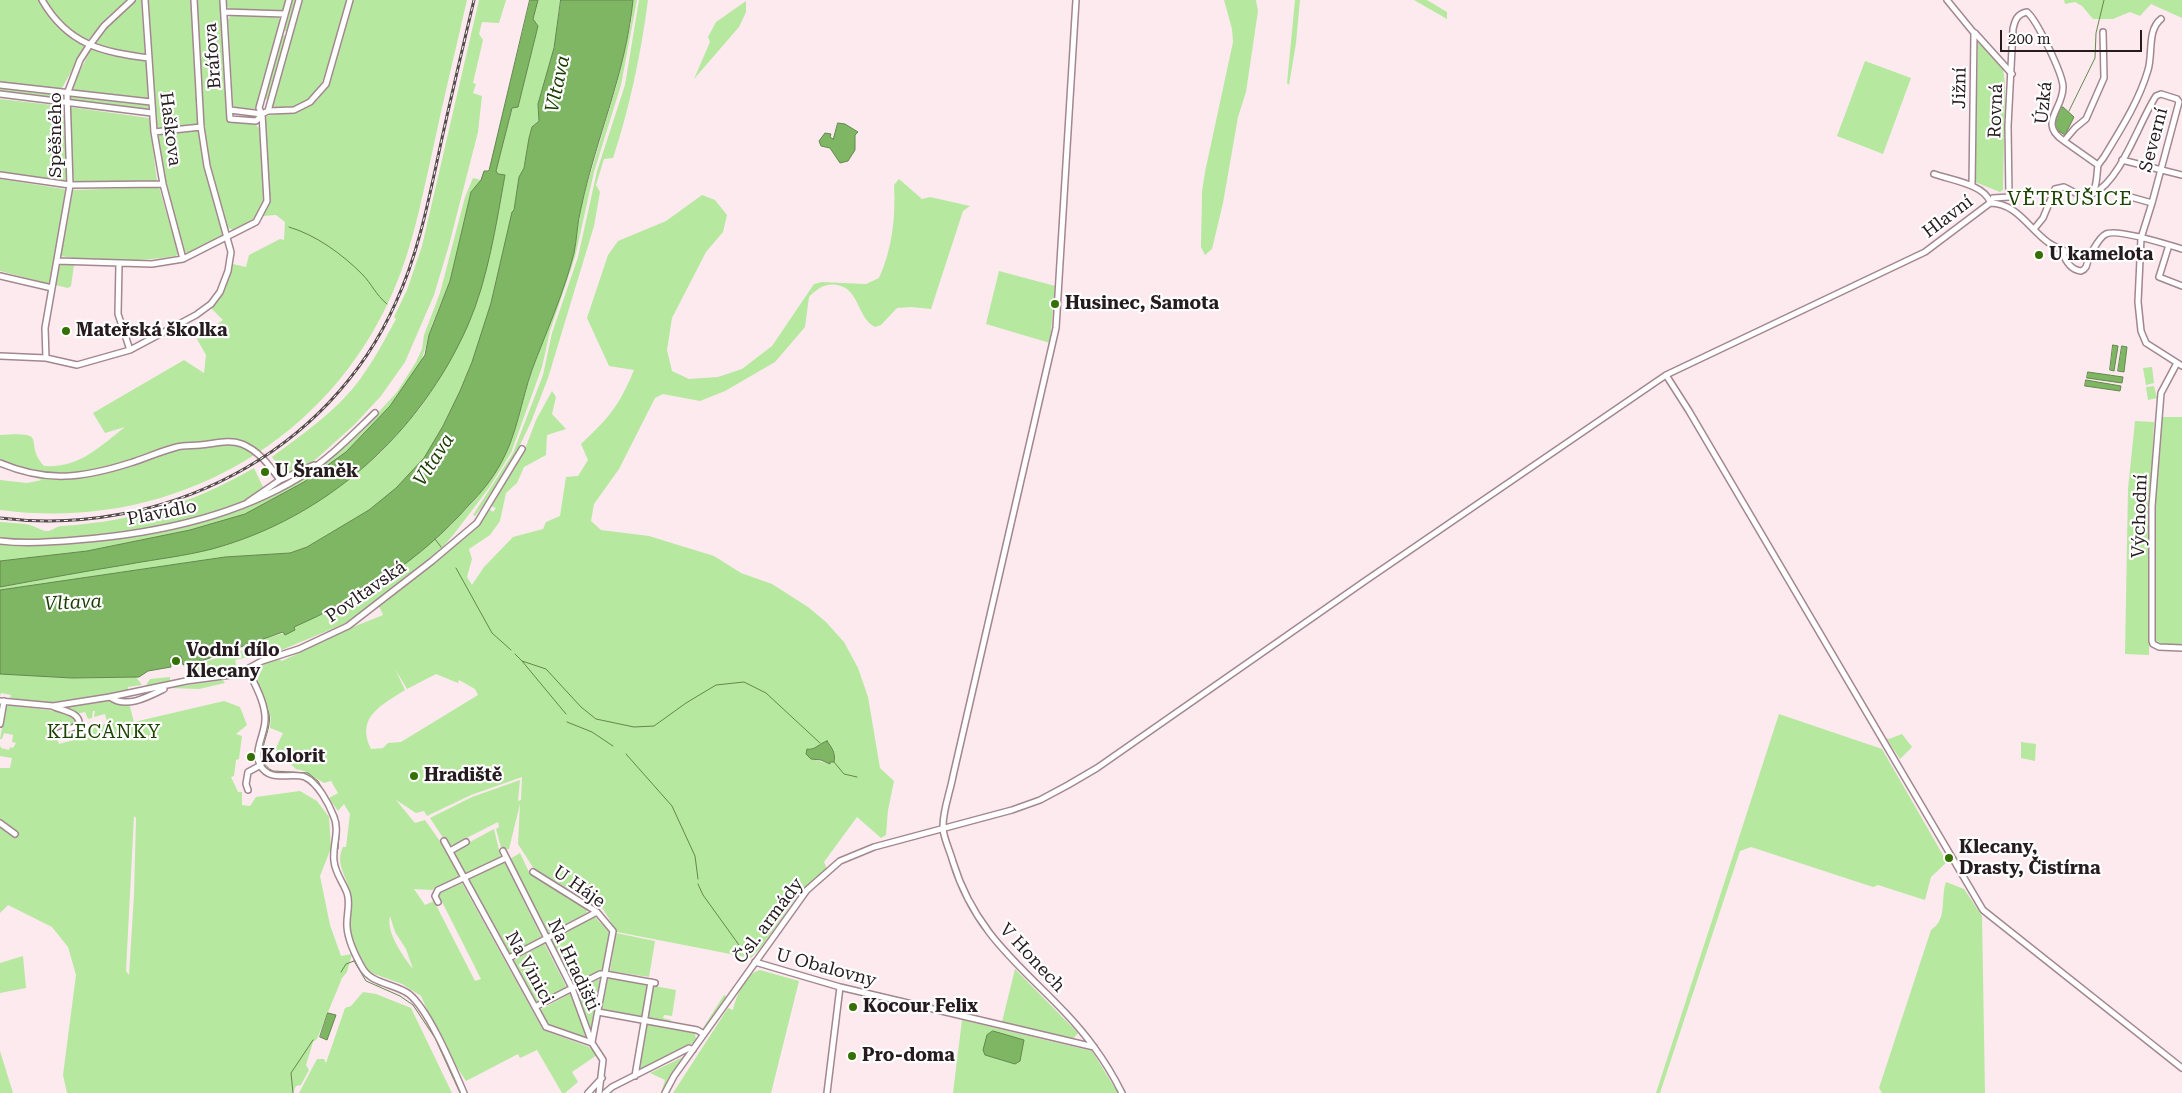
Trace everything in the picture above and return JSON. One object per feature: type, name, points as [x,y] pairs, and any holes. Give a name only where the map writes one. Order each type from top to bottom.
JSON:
[{"type":"street","points":[[42,0],[55,18],[67,30],[89,46],[113,53],[149,58]]},
{"type":"street","name":"Spěšného","points":[[52,288],[70,185],[67,94],[77,68],[89,46],[104,26],[132,0]]},
{"type":"street","name":"Haškova","points":[[145,0],[154,132],[163,184],[183,259]]},
{"type":"street","points":[[0,356],[46,358],[77,365],[130,350],[171,329],[211,304],[220,292],[228,272],[231,252],[207,166],[201,127],[194,0]]},
{"type":"street","name":"Bráfova","points":[[223,0],[230,110]]},
{"type":"street","points":[[57,261],[152,264],[183,259],[256,222],[267,201],[262,114],[259,108],[289,0]]},
{"type":"street","points":[[268,111],[299,0]]},
{"type":"street","points":[[262,114],[230,110],[230,119],[256,121],[262,114],[268,111],[294,110],[310,102],[318,95],[326,84],[350,0]]},
{"type":"street","points":[[943,829],[953,776],[1056,328],[1076,0]]},
{"type":"street","points":[[1947,0],[2012,74]]},
{"type":"street","points":[[224,12],[285,14]]},
{"type":"street","name":"Rovná","points":[[2009,207],[2008,126],[2015,23],[2018,16],[2027,12]]},
{"type":"street","name":"Úzká","points":[[2027,12],[2035,20],[2060,76],[2062,93],[2053,119],[2052,130],[2064,141]]},
{"type":"street","points":[[2094,193],[2098,165],[2142,90],[2151,55],[2152,29],[2155,23],[2161,19]]},
{"type":"street","points":[[2098,165],[2064,141],[2086,119],[2104,78],[2103,32]]},
{"type":"street","name":"Jižní","points":[[1972,186],[1974,33]]},
{"type":"street","points":[[0,85],[151,102]]},
{"type":"street","points":[[0,94],[152,113]]},
{"type":"street","name":"Severní","points":[[2122,160],[2157,95],[2177,99],[2178,102],[2161,169],[2141,238],[2138,302],[2141,331],[2146,343],[2179,365]]},
{"type":"street","points":[[154,132],[201,127]]},
{"type":"street","points":[[2034,229],[2043,218],[2053,191],[2057,187],[2064,187],[2087,199],[2103,188],[2122,160],[2182,175]]},
{"type":"street","points":[[1934,174],[1972,186],[1985,194],[1990,203],[1993,198],[2009,197]]},
{"type":"street","points":[[0,175],[70,185],[163,184]]},
{"type":"street","points":[[2127,196],[2152,203]]},
{"type":"street","name":"Hlavní","points":[[1666,375],[1924,252],[1990,203],[1998,203],[2009,207],[2048,243],[2062,251],[2089,256]]},
{"type":"street","points":[[2062,251],[2065,259],[2077,271],[2084,270],[2089,256],[2101,237],[2106,233],[2114,232],[2182,249]]},
{"type":"street","points":[[2169,245],[2160,277],[2182,286]]},
{"type":"street","points":[[120,264],[118,314],[130,350]]},
{"type":"street","points":[[0,276],[52,288],[45,328],[46,358]]},
{"type":"street","name":"Východní","points":[[2179,365],[2161,393],[2152,506],[2152,641],[2153,644],[2159,646],[2182,648]]},
{"type":"street","points":[[1666,375],[1983,910],[2182,1068]]},
{"type":"street","name":"Čsl. armády","points":[[665,1093],[674,1076],[806,890],[840,861],[874,847],[1040,800],[1098,768],[1666,375]]},
{"type":"street","name":"Plavidlo","points":[[0,541],[48,542],[134,534],[202,520],[276,491],[317,465],[343,445],[375,413]]},
{"type":"street","points":[[0,462],[22,472],[62,478],[94,473],[179,446],[198,446],[224,442],[239,443],[258,452],[280,480]]},
{"type":"street","name":"Povltavská","points":[[2,701],[52,706],[110,697],[238,674],[254,665],[299,650],[348,626],[477,523],[522,449]]},
{"type":"street","name":"Plavidlo","points":[[246,504],[250,498],[280,480],[317,465]]},
{"type":"street","points":[[254,665],[257,656]]},
{"type":"street","points":[[248,670],[265,714],[258,756],[260,765],[272,775],[298,776],[310,780],[330,808],[336,822],[333,860],[348,900],[347,926],[351,942],[363,968],[369,976],[409,994],[418,1005],[441,1043],[464,1093]]},
{"type":"street","points":[[110,697],[116,701],[129,702],[148,697],[164,689],[164,686]]},
{"type":"street","points":[[0,724],[2,701]]},
{"type":"street","points":[[52,706],[77,716],[80,721],[76,727],[59,733]]},
{"type":"street","points":[[248,790],[246,776],[248,772],[260,765]]},
{"type":"street","points":[[0,823],[14,834]]},
{"type":"street","name":"V Honech","points":[[943,829],[962,887],[987,930],[1006,954],[1069,1018],[1094,1047],[1122,1093]]},
{"type":"street","name":"Na Vinici","points":[[444,841],[546,1027],[592,1043]]},
{"type":"street","points":[[450,851],[466,842]]},
{"type":"street","name":"Na Hradišti","points":[[503,851],[572,988],[592,1043],[603,1060],[599,1093]]},
{"type":"street","points":[[438,902],[435,896],[438,890],[466,879],[506,858]]},
{"type":"street","name":"U Háje","points":[[533,872],[597,912],[612,931],[592,1043]]},
{"type":"street","points":[[509,958],[597,912]]},
{"type":"street","name":"U Obalovny","points":[[755,962],[840,987],[1094,1047]]},
{"type":"street","points":[[536,1007],[572,988],[605,974],[653,982],[644,1020],[635,1076]]},
{"type":"street","points":[[827,1093],[840,987]]},
{"type":"street","points":[[598,1012],[697,1030],[704,1034]]},
{"type":"street","points":[[605,1093],[612,1087],[689,1048],[693,1050]]},
{"type":"street","points":[[588,1093],[602,1078]]},
{"type":"shaded area","points":[[0,0],[38,0],[60,29],[85,47],[62,88],[63,96],[60,100],[0,92]]},
{"type":"shaded area","points":[[45,0],[127,0],[108,17],[87,41],[64,23]]},
{"type":"shaded area","points":[[135,0],[141,0],[145,55],[115,50],[95,43],[106,27]]},
{"type":"shaded area","points":[[149,0],[192,0],[199,121],[196,126],[163,129],[156,126]]},
{"type":"shaded area","points":[[196,0],[220,0],[227,122],[255,124],[259,128],[265,202],[255,218],[233,230],[227,227],[211,171],[203,115]]},
{"type":"shaded area","points":[[226,0],[287,0],[284,9],[279,11],[230,9],[226,5]]},
{"type":"shaded area","points":[[293,0],[297,0],[288,32],[284,31]]},
{"type":"shaded area","points":[[302,0],[347,0],[326,72],[317,91],[301,104],[276,110],[273,106]]},
{"type":"shaded area","points":[[351,0],[467,0],[412,239],[395,287],[366,343],[329,391],[286,433],[236,466],[182,491],[123,507],[63,513],[0,510],[0,480],[27,483],[42,480],[0,466],[0,435],[16,434],[31,437],[38,458],[44,466],[68,464],[88,455],[125,427],[105,433],[93,413],[184,360],[204,373],[206,355],[197,339],[223,320],[211,308],[219,299],[228,282],[233,264],[246,267],[249,255],[280,239],[284,240],[285,222],[276,215],[263,216],[262,214],[270,198],[264,120],[267,116],[310,105],[319,98],[333,71]]},
{"type":"shaded area","points":[[479,0],[506,0],[499,23],[482,22],[479,34],[483,40],[473,83],[476,84],[473,93],[482,96],[478,132],[434,295],[405,362],[381,396],[354,425],[315,460],[285,474],[272,457],[323,418],[346,397],[369,366],[396,319],[394,317],[407,290],[422,246]]},
{"type":"shaded area","points":[[538,0],[561,0],[558,17],[560,20],[554,48],[538,104],[539,120],[532,127],[524,168],[519,177],[514,210],[491,303],[472,362],[443,426],[424,458],[396,488],[369,510],[307,547],[290,553],[225,557],[0,590],[0,587],[189,553],[245,538],[301,512],[352,477],[378,455],[395,437],[420,408],[437,383],[476,303],[493,236],[505,176],[498,174],[496,171],[512,108],[518,107],[538,26],[533,19]]},
{"type":"shaded area","points":[[633,0],[637,0],[621,85],[594,172],[575,257],[550,331],[542,367],[511,453],[489,488],[441,549],[393,589],[344,624],[279,651],[264,655],[252,655],[249,649],[255,646],[254,642],[295,630],[294,627],[369,589],[435,540],[479,495],[512,440],[529,380],[574,253],[580,209],[616,87],[631,24]]},
{"type":"shaded area","points":[[639,0],[648,0],[630,100],[613,158],[604,159],[596,185],[600,192],[594,226],[548,378],[531,422],[512,462],[475,516],[473,515],[513,453],[543,375],[552,333],[578,257],[597,171],[625,85]]},
{"type":"shaded area","points":[[1224,0],[1256,0],[1258,11],[1246,92],[1238,117],[1223,203],[1212,249],[1205,255],[1201,247],[1202,192],[1233,42],[1232,29]]},
{"type":"shaded area","points":[[1295,0],[1300,0],[1296,43],[1289,85],[1287,83]]},
{"type":"shaded area","points":[[1414,0],[1427,0],[1447,12],[1447,19]]},
{"type":"shaded area","points":[[2064,0],[2182,0],[2182,18],[2151,4],[2140,16],[2130,12],[2113,19],[2093,19],[2082,6],[2075,2],[2065,4]]},
{"type":"shaded area","points":[[746,1],[746,12],[739,27],[694,79],[710,42],[708,37],[716,22]]},
{"type":"shaded area","points":[[232,15],[278,17],[281,21],[257,106],[254,109],[235,107],[233,105],[228,19]]},
{"type":"shaded area","points":[[282,34],[286,36],[269,100],[264,99]]},
{"type":"shaded area","points":[[1978,42],[2003,68],[2005,85],[2003,190],[2000,192],[1975,182]]},
{"type":"shaded area","points":[[91,49],[112,56],[146,61],[148,110],[69,101],[71,89]]},
{"type":"shaded area","points":[[1865,61],[1911,78],[1883,154],[1837,136]]},
{"type":"shaded area","points":[[0,99],[61,106],[63,109],[67,161],[66,182],[0,172]]},
{"type":"shaded area","points":[[69,107],[149,118],[157,181],[74,183],[69,131]]},
{"type":"shaded area","points":[[197,130],[200,132],[224,232],[223,235],[187,253],[184,251],[166,189],[157,138],[162,133]]},
{"type":"shaded area","points":[[473,178],[481,180],[471,192],[450,281],[432,325],[421,362],[390,406],[346,452],[304,482],[245,514],[190,530],[87,551],[0,561],[0,544],[75,544],[185,526],[247,507],[312,472],[347,445],[397,392],[416,362],[440,293],[465,197]]},
{"type":"shaded area","points":[[0,179],[64,189],[66,191],[50,284],[0,271]]},
{"type":"shaded area","points":[[899,179],[922,199],[930,197],[970,206],[963,211],[931,309],[897,308],[881,325],[875,327],[869,323],[850,292],[844,288],[833,285],[818,289],[809,297],[805,327],[775,362],[725,391],[700,401],[663,394],[655,398],[619,469],[594,504],[591,521],[601,530],[649,536],[714,556],[741,573],[772,584],[808,607],[826,622],[844,642],[858,668],[868,697],[880,768],[894,781],[888,810],[886,835],[881,838],[857,817],[824,862],[827,869],[800,892],[762,946],[751,958],[617,932],[603,909],[534,869],[518,844],[520,804],[509,849],[502,851],[496,829],[499,827],[498,822],[449,847],[430,818],[472,797],[520,780],[518,801],[521,800],[522,777],[471,795],[427,816],[424,811],[416,813],[396,800],[415,823],[425,820],[449,854],[461,877],[432,890],[414,889],[425,905],[434,901],[475,981],[481,979],[438,894],[462,883],[543,1030],[589,1047],[597,1055],[572,1072],[578,1082],[565,1093],[562,1093],[537,1050],[520,1058],[518,1054],[466,1081],[444,1048],[421,996],[402,984],[369,972],[359,955],[353,941],[350,925],[351,896],[340,859],[343,847],[346,847],[350,814],[344,804],[338,811],[329,798],[338,793],[331,781],[324,783],[304,771],[296,769],[275,750],[283,733],[270,728],[271,718],[260,685],[258,686],[257,672],[266,662],[278,659],[282,661],[353,627],[383,615],[379,606],[470,534],[489,509],[493,512],[496,508],[490,506],[491,503],[525,449],[536,420],[552,391],[556,397],[552,414],[566,429],[547,435],[546,455],[524,467],[517,483],[506,493],[500,521],[490,535],[469,549],[472,559],[467,577],[472,585],[484,567],[513,537],[543,529],[546,522],[560,516],[566,477],[578,476],[588,460],[581,444],[612,411],[634,370],[609,366],[587,318],[608,255],[618,241],[666,221],[702,195],[715,200],[727,215],[723,232],[706,252],[672,318],[667,350],[672,371],[689,379],[718,377],[742,369],[772,346],[814,284],[822,282],[866,284],[879,278],[887,256],[892,233],[894,185]],"holes":[[[395,669],[407,689],[436,674],[458,683],[459,680],[475,689],[478,695],[401,742],[388,743],[383,748],[371,749],[366,728],[373,713],[405,690]],[[827,741],[835,755],[830,764],[811,759],[807,749],[812,749]],[[390,916],[395,932],[406,949],[413,969],[396,944],[389,923]]]},
{"type":"shaded area","points":[[159,187],[178,253],[176,256],[119,261],[61,256],[73,190]]},
{"type":"shaded area","points":[[63,263],[74,265],[71,286],[68,288],[55,285],[58,268]]},
{"type":"shaded area","points":[[999,271],[1055,286],[1050,343],[986,324]]},
{"type":"shaded area","points":[[2152,367],[2154,383],[2146,385],[2143,368]]},
{"type":"shaded area","points":[[2154,386],[2157,398],[2148,400],[2146,387]]},
{"type":"shaded area","points":[[2162,417],[2182,417],[2182,646],[2164,645],[2156,641],[2155,507]]},
{"type":"shaded area","points":[[2135,421],[2154,422],[2150,501],[2149,655],[2125,654],[2128,489]]},
{"type":"shaded area","points":[[254,468],[263,487],[273,482],[243,501],[243,505],[213,514],[123,533],[62,539],[0,540],[0,522],[27,524],[47,531],[60,526],[88,524],[138,515],[162,509],[208,492]]},
{"type":"shaded area","points":[[246,649],[248,657],[235,660],[237,668],[190,676],[188,667]]},
{"type":"shaded area","points":[[0,674],[72,678],[136,677],[142,685],[128,687],[128,691],[48,703],[10,698],[11,695],[1,693],[0,696]]},
{"type":"shaded area","points":[[170,677],[170,683],[149,687],[146,685],[150,679]]},
{"type":"shaded area","points":[[223,680],[225,683],[199,689],[167,688]]},
{"type":"shaded area","points":[[122,698],[123,700],[130,699],[129,703],[134,722],[224,701],[240,707],[247,725],[236,734],[242,736],[239,759],[236,760],[234,776],[231,777],[238,792],[242,792],[242,805],[250,806],[256,797],[300,791],[317,801],[329,817],[331,848],[320,876],[330,925],[341,956],[352,954],[347,972],[342,978],[317,1039],[313,1042],[306,1065],[309,1070],[301,1085],[296,1086],[293,1093],[67,1093],[63,1075],[76,975],[68,947],[52,927],[8,905],[0,913],[0,768],[10,768],[12,758],[0,756],[0,745],[1,748],[9,750],[16,743],[12,742],[13,735],[4,733],[2,739],[0,739],[6,705],[56,711],[75,717],[78,723],[73,727],[71,725],[48,731],[50,737],[56,735],[59,744],[74,740],[88,732],[89,727],[103,725],[107,722],[105,714],[94,717],[95,711],[93,711],[92,718],[88,719],[85,712],[76,714],[59,707]],"holes":[[[134,816],[136,818],[134,895],[129,975],[126,971]]]},
{"type":"shaded area","points":[[1779,714],[1882,749],[1947,862],[1931,877],[1925,900],[1878,885],[1873,887],[1751,847],[1740,851],[1660,1093],[1656,1093]]},
{"type":"shaded area","points":[[1902,734],[1912,747],[1900,759],[1886,738],[1889,739]]},
{"type":"shaded area","points":[[2021,742],[2036,744],[2035,761],[2021,758]]},
{"type":"shaded area","points":[[494,829],[501,858],[467,875],[464,873],[453,851]]},
{"type":"shaded area","points":[[520,853],[530,874],[586,908],[587,913],[548,933],[508,860]]},
{"type":"shaded area","points":[[504,861],[542,938],[510,955],[469,879]]},
{"type":"shaded area","points":[[1946,882],[1964,889],[1982,916],[1985,1093],[1882,1093],[1879,1088],[1931,930],[1940,920],[1942,914]]},
{"type":"shaded area","points":[[594,916],[609,932],[603,969],[573,985],[550,940]]},
{"type":"shaded area","points":[[616,933],[655,941],[649,977],[610,971]]},
{"type":"shaded area","points":[[544,943],[567,988],[537,1004],[513,961]]},
{"type":"shaded area","points":[[23,956],[26,988],[0,993],[0,963]]},
{"type":"shaded area","points":[[1015,969],[1078,1033],[1073,1039],[1002,1022]]},
{"type":"shaded area","points":[[760,970],[799,981],[771,1093],[673,1093],[728,1008],[733,1010],[739,992],[746,980]]},
{"type":"shaded area","points":[[608,978],[648,985],[642,1017],[602,1010]]},
{"type":"shaded area","points":[[599,979],[601,980],[592,1029],[590,1029],[576,991]]},
{"type":"shaded area","points":[[654,986],[676,990],[672,1016],[664,1015],[663,1018],[671,1020],[671,1022],[648,1018]]},
{"type":"shaded area","points":[[363,992],[376,994],[411,1008],[452,1093],[299,1093],[317,1059],[324,1059],[326,1063],[345,1008],[351,1006]]},
{"type":"shaded area","points":[[571,993],[587,1039],[547,1025],[540,1010]]},
{"type":"shaded area","points":[[724,995],[727,997],[706,1028],[703,1028]]},
{"type":"shaded area","points":[[962,1020],[1092,1051],[1118,1093],[953,1093]]},
{"type":"shaded area","points":[[647,1024],[695,1032],[696,1041],[642,1069],[639,1066]]},
{"type":"shaded area","points":[[0,1051],[13,1093],[0,1093]]},
{"type":"shaded area","points":[[685,1056],[663,1093],[661,1093],[665,1080],[650,1073]]},
{"type":"water","points":[[530,0],[538,0],[533,19],[538,26],[518,107],[512,108],[496,171],[498,174],[505,175],[491,252],[481,289],[468,325],[448,365],[424,402],[396,436],[365,466],[330,493],[293,516],[254,535],[192,554],[0,587],[0,561],[87,551],[190,530],[245,514],[304,482],[346,452],[390,406],[425,355],[429,335],[450,281],[471,192],[481,180],[484,171],[489,170]]},
{"type":"water","name":"Vltava","points":[[561,0],[633,0],[624,53],[587,182],[570,268],[532,370],[511,441],[491,480],[450,525],[410,560],[366,590],[294,627],[295,630],[285,635],[283,632],[204,660],[183,665],[181,656],[170,658],[171,667],[148,671],[139,677],[72,678],[0,674],[0,590],[225,557],[290,553],[307,547],[369,510],[396,488],[424,458],[443,426],[460,391],[472,362],[491,303],[514,210],[519,177],[524,168],[529,138],[532,127],[539,121],[538,104],[554,48]]},
{"type":"water","points":[[2061,107],[2074,117],[2065,135],[2054,128]]},
{"type":"water","points":[[838,123],[845,124],[858,132],[855,135],[855,150],[848,161],[840,163],[830,148],[821,146],[819,141],[825,133],[831,134],[830,137],[833,139]]},
{"type":"water","points":[[2113,345],[2118,346],[2114,371],[2110,370]]},
{"type":"water","points":[[2122,346],[2127,347],[2124,372],[2118,371]]},
{"type":"water","points":[[2088,372],[2123,377],[2122,383],[2087,378]]},
{"type":"water","points":[[2086,380],[2121,386],[2120,391],[2085,386]]},
{"type":"water","points":[[827,741],[834,753],[834,762],[830,762],[830,764],[821,760],[811,759],[806,754],[807,749],[812,749]]},
{"type":"water","points":[[328,1013],[336,1015],[327,1040],[320,1037]]},
{"type":"water","points":[[993,1031],[1024,1040],[1020,1061],[1015,1064],[985,1055],[983,1050],[987,1035]]},
{"type":"waterway","points":[[2069,111],[2095,58],[2096,33],[2104,0]]},
{"type":"waterway","points":[[289,227],[319,240],[346,259],[362,274],[387,304]]},
{"type":"waterway","points":[[435,539],[441,547]]},
{"type":"waterway","points":[[456,568],[492,633],[511,650]]},
{"type":"waterway","points":[[247,644],[248,650]]},
{"type":"waterway","points":[[515,654],[522,661],[546,669],[581,707],[596,719],[634,727],[654,726],[686,703],[716,685],[744,682],[766,693],[820,743]]},
{"type":"waterway","points":[[522,661],[566,714]]},
{"type":"waterway","points":[[259,685],[262,694]]},
{"type":"waterway","points":[[266,705],[270,719],[262,756],[264,762],[273,771],[308,773],[318,781],[337,816],[338,849]]},
{"type":"waterway","points":[[567,722],[592,732],[613,746]]},
{"type":"waterway","points":[[626,754],[672,806],[695,856],[698,879]]},
{"type":"waterway","points":[[834,762],[844,774],[857,777]]},
{"type":"waterway","points":[[698,884],[703,895],[739,945]]},
{"type":"waterway","points":[[341,972],[346,964],[354,961],[355,957]]},
{"type":"waterway","points":[[354,961],[366,981],[400,996],[413,1005],[435,1038],[460,1093]]},
{"type":"waterway","points":[[293,1093],[291,1073],[313,1040]]},
{"type":"railway","points":[[0,518],[61,521],[121,514],[179,499],[234,474],[284,442],[329,403],[366,356],[404,284],[426,209],[474,0]]},
{"type":"place","name":"U kamelota","points":[[2039,255]]},
{"type":"place","name":"Husinec, Samota","points":[[1055,304]]},
{"type":"place","name":"Mateřská školka","points":[[66,331]]},
{"type":"place","name":"U Šraněk","points":[[265,472]]},
{"type":"place","name":"Vodní dílo Klecany","points":[[176,661]]},
{"type":"place","name":"Kolorit","points":[[251,757]]},
{"type":"place","name":"Hradiště","points":[[414,776]]},
{"type":"place","name":"Klecany, Drasty, Čistírna","points":[[1949,858]]},
{"type":"place","name":"Kocour Felix","points":[[853,1007]]},
{"type":"place","name":"Pro-doma","points":[[852,1056]]},
{"type":"district","name":"VĚTRUŠICE","points":[[2070,199]]},
{"type":"district","name":"KLECÁNKY","points":[[104,732]]}]
